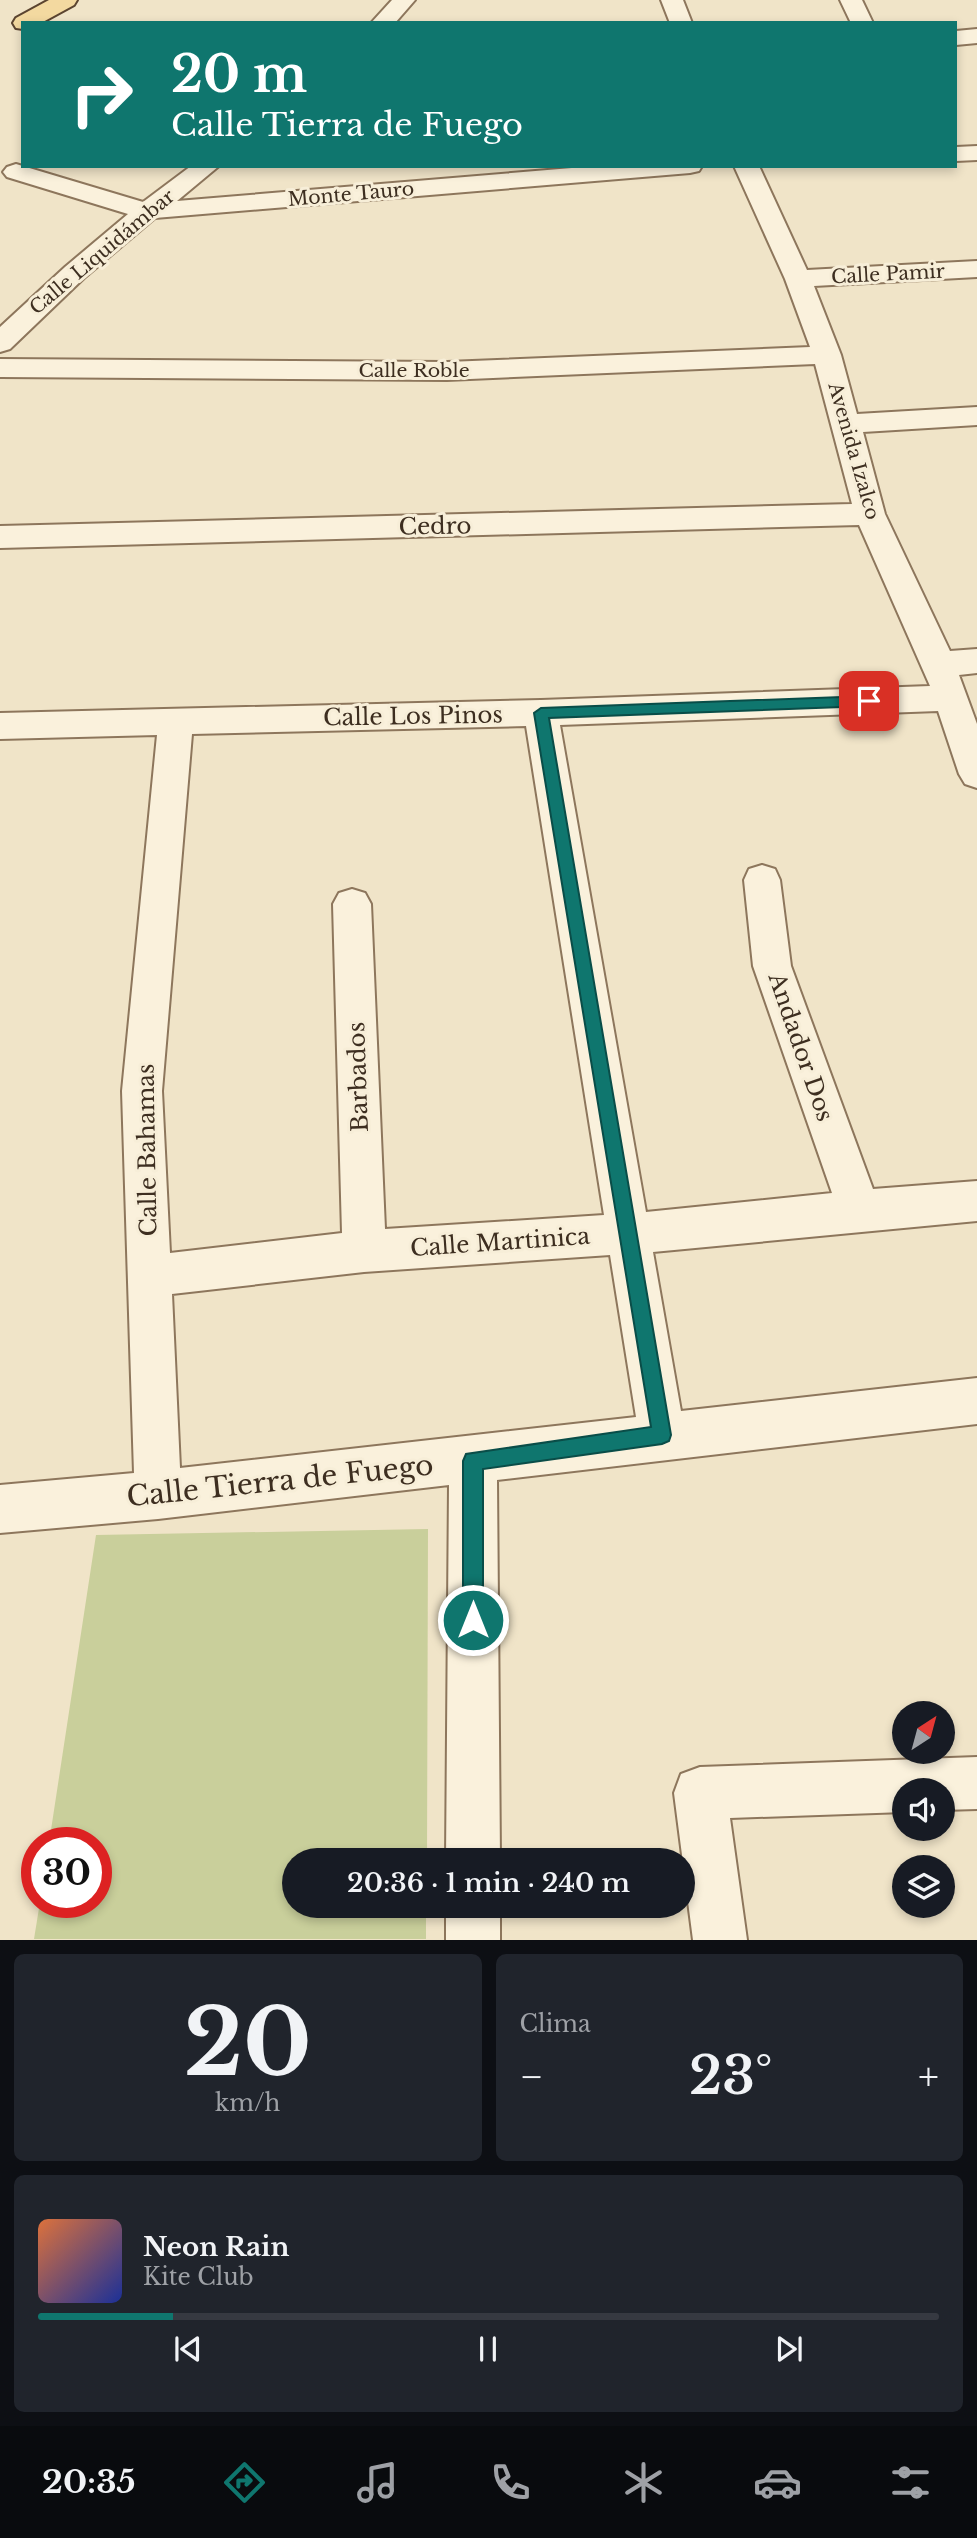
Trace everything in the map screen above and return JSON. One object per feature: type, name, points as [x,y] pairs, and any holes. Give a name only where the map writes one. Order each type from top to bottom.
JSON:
[{"type":"main road","points":[[29,21],[66,0]]},
{"type":"main road","points":[[0,35],[21,25]]},
{"type":"street","points":[[384,21],[404,0]]},
{"type":"street","points":[[672,0],[680,21]]},
{"type":"street","points":[[850,0],[861,21]]},
{"type":"street","points":[[957,38],[977,36]]},
{"type":"street","points":[[957,154],[977,153]]},
{"type":"street","name":"Calle Liquidámbar","points":[[0,342],[49,293],[145,211],[204,168]]},
{"type":"street","name":"Monte Tauro","points":[[13,175],[145,211],[667,168]]},
{"type":"street","name":"Avenida Izalco","points":[[747,168],[798,279],[827,355],[870,514],[939,664],[977,774]]},
{"type":"street","name":"Calle Pamir","points":[[798,279],[977,269]]},
{"type":"street","name":"Calle Roble","points":[[0,368],[447,371],[827,355]]},
{"type":"street","points":[[845,424],[977,416]]},
{"type":"street","name":"Cedro","points":[[0,537],[870,514]]},
{"type":"street","points":[[939,664],[977,661]]},
{"type":"street","name":"Calle Los Pinos","points":[[0,726],[541,713],[951,698]]},
{"type":"street","points":[[541,713],[662,1435]]},
{"type":"street","name":"Calle Bahamas","points":[[158,1495],[142,1091],[176,721]]},
{"type":"street","name":"Andador Dos","points":[[762,880],[772,965],[859,1210]]},
{"type":"street","name":"Barbados","points":[[352,904],[364,1251]]},
{"type":"street","name":"Calle Martinica","points":[[149,1276],[364,1251],[627,1234],[859,1210],[977,1201]]},
{"type":"street","name":"Calle Tierra de Fuego","points":[[0,1509],[473,1461],[662,1435],[977,1401]]},
{"type":"street","points":[[473,1461],[473,1848]]},
{"type":"street","points":[[720,1940],[700,1793],[977,1783]]},
{"type":"street","points":[[473,1918],[473,1940]]},
{"type":"green space","points":[[428,1529],[427,1848],[282,1848],[282,1918],[426,1918],[426,1939],[34,1939],[37,1918],[112,1918],[112,1827],[51,1827],[96,1535]]},
{"type":"route","points":[[473,1620],[473,1461],[662,1435],[541,713],[869,701]]}]
